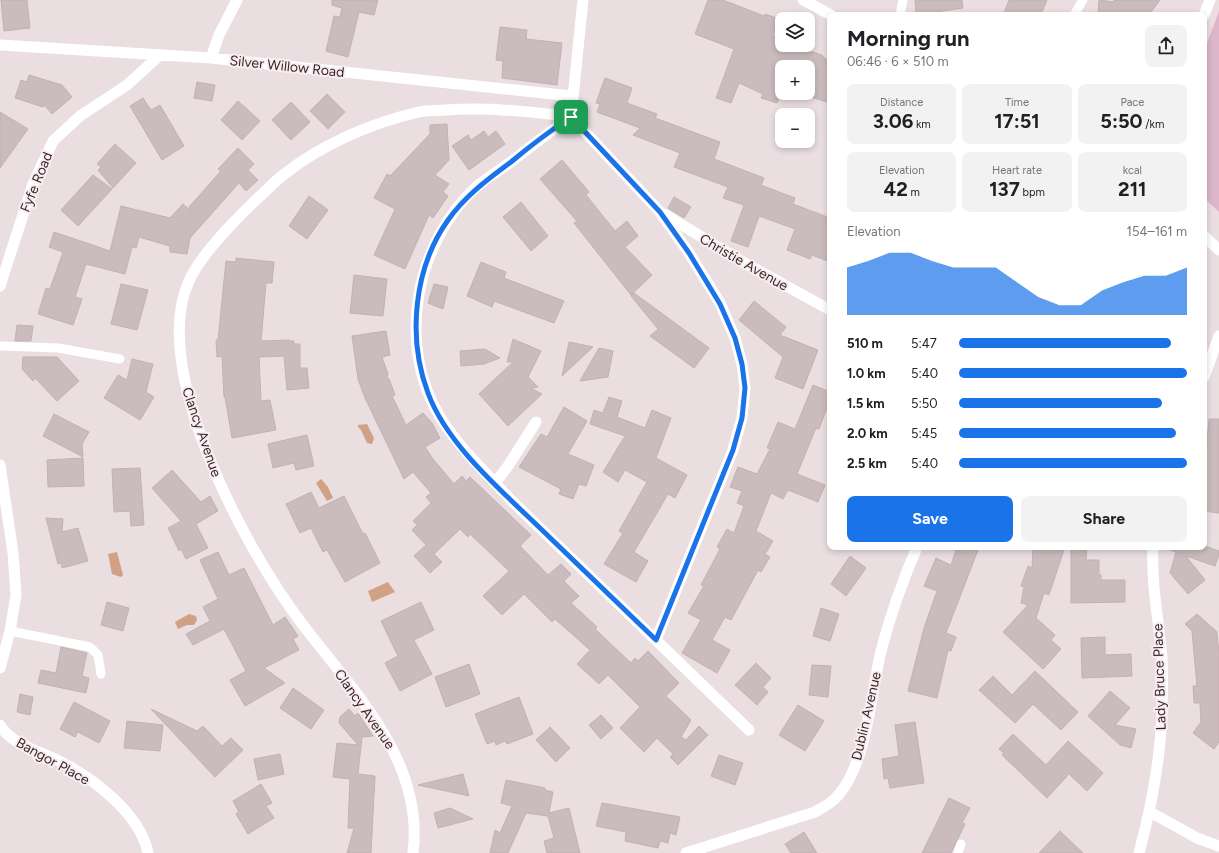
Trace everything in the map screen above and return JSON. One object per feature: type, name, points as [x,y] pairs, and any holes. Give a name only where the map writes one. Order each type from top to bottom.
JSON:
[{"type":"street","points":[[211,58],[219,35],[238,0]]},
{"type":"street","points":[[583,0],[571,117],[660,212],[689,253],[720,304],[735,338],[742,364],[745,388],[742,418],[733,450],[656,640]]},
{"type":"street","points":[[803,0],[827,13]]},
{"type":"street","points":[[1205,12],[1210,0]]},
{"type":"street","name":"Silver Willow Road","points":[[0,45],[211,58],[572,96]]},
{"type":"street","name":"Fyfe Road","points":[[0,286],[33,184],[53,141],[80,116],[127,84],[160,55]]},
{"type":"street","name":"Clancy Avenue","points":[[413,853],[414,819],[409,793],[400,763],[387,738],[370,713],[271,582],[247,541],[209,457],[185,381],[181,344],[180,314],[182,300],[189,281],[198,265],[247,209],[282,175],[326,147],[370,127],[420,112],[468,109],[516,110],[571,117]]},
{"type":"street","points":[[571,117],[476,188],[449,219],[433,245],[419,294],[416,325],[419,352],[428,394],[440,417],[461,446],[495,483],[749,730]]},
{"type":"street","name":"Christie Avenue","points":[[660,212],[741,261],[827,308]]},
{"type":"street","points":[[1207,239],[1219,250]]},
{"type":"street","points":[[1207,369],[1219,336]]},
{"type":"street","points":[[495,483],[508,466],[536,422]]},
{"type":"street","points":[[0,465],[16,578],[16,595],[10,631],[0,668]]},
{"type":"street","name":"Dublin Avenue","points":[[686,853],[815,812],[832,802],[840,792],[852,773],[860,752],[881,650],[906,574],[916,550]]},
{"type":"street","name":"Lady Bruce Place","points":[[1139,853],[1150,812],[1161,742],[1163,713],[1162,658],[1152,563],[1153,550]]},
{"type":"street","name":"Bangor Place","points":[[0,725],[10,736],[87,777],[108,795],[139,827],[146,842],[148,853]]},
{"type":"street","points":[[1150,812],[1197,838],[1219,846]]},
{"type":"lane","points":[[901,12],[903,0]]},
{"type":"lane","points":[[1076,12],[1083,0]]},
{"type":"lane","points":[[0,346],[58,348],[120,359]]},
{"type":"lane","points":[[10,631],[90,647],[98,655],[102,674]]},
{"type":"shaded area","points":[[1219,11],[1219,212],[1207,201],[1207,43]]},
{"type":"shaded area","points":[[367,424],[374,438],[372,444],[367,443],[358,427],[358,425]]},
{"type":"shaded area","points":[[321,479],[328,487],[333,498],[327,501],[316,483]]},
{"type":"shaded area","points":[[117,552],[123,575],[121,577],[112,574],[108,554]]},
{"type":"shaded area","points":[[388,582],[395,592],[372,602],[368,591]]},
{"type":"shaded area","points":[[189,614],[196,616],[197,620],[194,625],[187,625],[178,629],[175,622]]},
{"type":"building","points":[[1,0],[27,0],[30,28],[4,31]]},
{"type":"building","points":[[332,0],[378,0],[374,15],[359,12],[348,57],[326,51],[334,16],[340,17],[342,8],[332,5]]},
{"type":"building","points":[[708,0],[723,0],[764,16],[765,14],[775,18],[775,30],[773,36],[775,37],[775,52],[812,52],[822,55],[827,59],[827,102],[815,98],[815,60],[775,60],[775,100],[778,100],[777,103],[761,98],[763,94],[739,83],[731,103],[716,98],[734,49],[695,34]]},
{"type":"building","points":[[915,0],[962,0],[963,8],[936,12],[916,12]]},
{"type":"building","points":[[1009,0],[1047,0],[1042,12],[1004,12]]},
{"type":"building","points":[[1099,0],[1114,2],[1114,0],[1160,0],[1151,12],[1098,12]]},
{"type":"building","points":[[500,27],[527,30],[526,39],[562,43],[557,85],[502,78],[503,61],[496,60]]},
{"type":"building","points":[[29,75],[62,85],[72,97],[52,114],[44,105],[43,107],[15,98],[21,80],[27,82]]},
{"type":"building","points":[[605,78],[632,88],[627,103],[657,114],[655,118],[720,142],[714,159],[764,178],[761,185],[795,198],[793,204],[827,217],[827,261],[812,255],[810,259],[787,250],[795,229],[759,216],[748,247],[731,241],[744,205],[723,198],[728,187],[674,167],[680,153],[633,135],[640,128],[597,112],[600,104],[596,103]]},
{"type":"building","points":[[197,82],[215,85],[212,101],[194,98]]},
{"type":"building","points":[[327,94],[345,112],[328,129],[310,111]]},
{"type":"building","points":[[143,98],[151,110],[160,105],[184,146],[162,160],[130,106]]},
{"type":"building","points":[[238,101],[260,121],[242,140],[221,120]]},
{"type":"building","points":[[291,102],[310,122],[291,140],[272,120]]},
{"type":"building","points":[[0,112],[28,129],[0,168]]},
{"type":"building","points":[[447,124],[449,160],[435,175],[449,184],[443,192],[448,196],[433,218],[429,215],[405,269],[374,255],[395,209],[374,198],[387,174],[390,176],[430,134],[430,125]]},
{"type":"building","points":[[484,131],[488,137],[496,131],[505,144],[469,170],[452,146],[468,135],[471,140]]},
{"type":"building","points":[[115,144],[136,163],[113,188],[98,170],[101,167],[97,164]]},
{"type":"building","points":[[238,148],[254,164],[248,170],[258,180],[246,191],[239,183],[190,238],[187,254],[170,252],[170,246],[139,237],[136,248],[132,247],[125,274],[86,264],[75,297],[82,299],[73,325],[38,314],[46,288],[50,289],[63,252],[49,247],[54,232],[110,251],[121,206],[170,218],[183,204],[192,212],[189,207],[221,171],[218,169]]},
{"type":"building","points":[[562,160],[589,192],[586,195],[615,231],[627,221],[638,236],[625,247],[652,275],[631,295],[574,223],[577,221],[540,179]]},
{"type":"building","points":[[93,175],[112,189],[78,226],[61,210]]},
{"type":"building","points":[[309,196],[328,210],[307,239],[289,226]]},
{"type":"building","points":[[674,197],[691,207],[684,218],[668,208]]},
{"type":"building","points":[[521,202],[548,236],[531,251],[503,217]]},
{"type":"building","points":[[236,258],[274,262],[272,283],[266,283],[261,341],[289,340],[294,341],[294,344],[300,344],[300,368],[307,368],[309,388],[287,390],[284,356],[259,357],[261,401],[270,400],[276,430],[232,438],[224,397],[222,356],[217,357],[216,340],[218,340],[226,261],[236,262]]},
{"type":"building","points":[[481,262],[506,272],[504,278],[564,301],[554,323],[494,301],[492,307],[467,296]]},
{"type":"building","points":[[354,275],[387,279],[383,316],[350,313]]},
{"type":"building","points":[[121,284],[148,290],[137,330],[111,324]]},
{"type":"building","points":[[434,284],[448,287],[443,309],[428,303]]},
{"type":"building","points":[[634,293],[709,348],[694,368],[650,336],[658,329],[631,296]]},
{"type":"building","points":[[754,301],[786,327],[780,335],[818,350],[803,389],[775,378],[783,357],[739,320]]},
{"type":"building","points":[[17,325],[33,326],[31,341],[15,341]]},
{"type":"building","points":[[386,331],[390,355],[382,357],[388,374],[387,378],[389,379],[395,395],[392,396],[406,425],[423,413],[432,423],[440,438],[425,447],[433,459],[454,484],[462,476],[466,481],[470,477],[531,535],[520,546],[548,575],[561,564],[571,574],[564,581],[579,596],[571,603],[597,627],[595,629],[631,663],[635,658],[638,661],[648,651],[679,683],[666,696],[691,720],[681,737],[686,740],[699,726],[708,735],[678,765],[670,757],[673,754],[657,738],[644,752],[620,728],[640,707],[608,675],[599,684],[577,664],[590,650],[555,619],[552,622],[524,594],[502,615],[483,596],[509,571],[470,534],[468,537],[460,529],[434,554],[442,562],[430,573],[414,556],[426,545],[412,530],[417,525],[413,521],[431,503],[426,497],[431,493],[413,472],[404,479],[365,398],[358,379],[352,336]]},
{"type":"building","points":[[513,339],[541,351],[528,377],[538,387],[531,388],[542,394],[508,426],[479,394],[513,362],[507,362]]},
{"type":"building","points":[[569,342],[593,347],[562,376]]},
{"type":"building","points":[[599,348],[613,351],[608,377],[580,381]]},
{"type":"building","points":[[485,349],[500,358],[484,364],[461,366],[460,351]]},
{"type":"building","points":[[23,357],[57,357],[79,381],[57,401],[35,378],[33,381],[22,369]]},
{"type":"building","points":[[132,359],[153,364],[146,392],[154,397],[140,420],[104,398],[118,375],[127,380]]},
{"type":"building","points":[[813,385],[827,391],[827,408],[819,429],[816,428],[797,474],[825,485],[818,502],[788,490],[783,499],[771,493],[756,531],[773,541],[765,554],[770,557],[761,572],[758,570],[731,620],[725,617],[712,640],[730,650],[717,673],[682,653],[701,620],[688,613],[704,586],[701,585],[720,549],[717,547],[727,529],[734,533],[744,506],[737,503],[742,491],[730,487],[738,467],[757,474],[770,449],[767,448],[778,422],[795,429]]},
{"type":"building","points":[[609,397],[622,401],[617,417],[645,428],[652,410],[671,418],[656,458],[687,475],[675,498],[668,494],[634,552],[648,561],[636,582],[604,564],[623,533],[619,531],[647,482],[625,470],[618,482],[603,472],[625,436],[590,424],[594,410],[603,413]]},
{"type":"building","points":[[564,407],[587,421],[568,454],[594,465],[586,486],[579,484],[573,499],[559,494],[561,489],[519,467],[541,434],[547,437]]},
{"type":"building","points":[[54,414],[89,432],[82,444],[83,457],[43,436]]},
{"type":"building","points":[[1209,419],[1219,419],[1219,513],[1207,511],[1207,442]]},
{"type":"building","points":[[307,435],[314,466],[296,470],[294,463],[273,468],[268,444]]},
{"type":"building","points":[[83,458],[84,486],[48,487],[47,460]]},
{"type":"building","points":[[140,468],[144,525],[131,526],[130,511],[114,512],[112,469]]},
{"type":"building","points":[[172,470],[201,502],[210,496],[218,511],[196,524],[208,548],[186,559],[181,549],[179,551],[168,528],[181,521],[152,488]]},
{"type":"building","points":[[311,492],[319,508],[344,496],[363,534],[365,533],[380,563],[345,582],[327,550],[323,552],[311,528],[300,533],[286,504]]},
{"type":"building","points":[[46,518],[63,519],[62,532],[78,528],[88,561],[62,568],[61,563],[58,564]]},
{"type":"building","points":[[1208,547],[1219,551],[1215,566],[1186,556],[1205,580],[1188,594],[1170,573],[1176,552],[1170,550],[1207,550]]},
{"type":"building","points":[[956,550],[978,550],[946,633],[956,637],[951,651],[948,650],[937,698],[908,691],[924,628],[937,591],[924,586],[936,558],[951,565]]},
{"type":"building","points":[[1033,550],[1064,550],[1049,595],[1044,593],[1036,618],[1055,635],[1051,640],[1061,649],[1043,669],[1003,632],[1028,605],[1021,603],[1024,587],[1021,586],[1028,566],[1032,568]]},
{"type":"building","points":[[1071,550],[1087,550],[1086,560],[1099,560],[1099,575],[1101,575],[1101,580],[1125,580],[1125,602],[1071,603]]},
{"type":"building","points":[[218,552],[229,575],[244,568],[273,625],[285,617],[298,636],[293,639],[299,650],[264,668],[285,683],[245,706],[230,680],[246,671],[224,629],[193,645],[186,634],[210,621],[203,607],[218,599],[200,560]]},
{"type":"building","points":[[850,556],[866,568],[846,596],[831,584]]},
{"type":"building","points":[[107,602],[129,608],[123,631],[101,625]]},
{"type":"building","points":[[421,602],[434,630],[414,640],[432,674],[400,691],[385,663],[398,656],[381,621]]},
{"type":"building","points":[[821,608],[839,614],[830,641],[813,636]]},
{"type":"building","points":[[1197,614],[1217,632],[1219,653],[1219,742],[1214,749],[1193,733],[1201,722],[1200,703],[1194,703],[1193,686],[1197,686],[1192,631],[1185,624]]},
{"type":"building","points":[[1105,637],[1105,655],[1131,654],[1132,676],[1082,678],[1081,638]]},
{"type":"building","points":[[61,647],[87,653],[82,676],[89,678],[86,693],[38,683],[41,670],[56,673]]},
{"type":"building","points":[[756,663],[771,678],[763,687],[768,692],[757,705],[735,685]]},
{"type":"building","points":[[469,664],[480,694],[446,707],[435,677]]},
{"type":"building","points":[[812,665],[831,666],[828,697],[809,695]]},
{"type":"building","points":[[1035,671],[1078,712],[1061,730],[1033,704],[1015,723],[979,690],[993,676],[1012,695]]},
{"type":"building","points":[[293,688],[324,710],[311,729],[280,708]]},
{"type":"building","points":[[1110,691],[1130,708],[1115,725],[1136,729],[1131,748],[1120,745],[1088,716]]},
{"type":"building","points":[[20,694],[33,697],[30,715],[17,712]]},
{"type":"building","points":[[519,697],[533,734],[507,744],[505,741],[496,745],[495,741],[487,744],[475,714]]},
{"type":"building","points":[[74,702],[110,721],[99,743],[78,732],[75,737],[60,729]]},
{"type":"building","points":[[798,705],[824,721],[805,751],[779,735]]},
{"type":"building","points":[[151,709],[197,731],[203,726],[222,746],[231,738],[243,750],[215,777]]},
{"type":"building","points":[[349,709],[355,716],[358,713],[373,736],[362,737],[358,774],[375,776],[371,853],[347,853],[354,828],[348,828],[350,779],[333,777],[337,743],[358,745],[339,723],[340,717]]},
{"type":"building","points":[[601,715],[613,728],[601,739],[589,725]]},
{"type":"building","points":[[127,721],[163,725],[160,751],[124,748]]},
{"type":"building","points":[[915,722],[924,783],[890,788],[888,778],[884,779],[882,759],[899,756],[895,725]]},
{"type":"building","points":[[550,727],[570,748],[556,762],[536,740]]},
{"type":"building","points":[[1013,734],[1046,765],[1068,741],[1103,773],[1087,791],[1069,774],[1047,798],[1002,755],[1004,753],[999,749]]},
{"type":"building","points":[[280,754],[284,774],[258,780],[254,759]]},
{"type":"building","points":[[719,755],[743,763],[735,785],[711,776]]},
{"type":"building","points":[[463,774],[469,796],[418,785]]},
{"type":"building","points":[[506,780],[545,788],[545,790],[553,792],[549,813],[569,808],[580,853],[547,853],[544,841],[554,838],[548,816],[526,813],[508,853],[490,853],[495,830],[500,833],[512,806],[501,803]]},
{"type":"building","points":[[261,784],[272,803],[266,806],[274,818],[248,834],[236,814],[239,812],[233,801]]},
{"type":"building","points":[[949,798],[970,808],[962,823],[965,824],[951,853],[922,853]]},
{"type":"building","points":[[602,803],[680,817],[676,835],[670,833],[668,843],[660,841],[658,848],[625,841],[626,832],[596,826]]},
{"type":"building","points":[[450,808],[473,819],[438,828],[434,813]]},
{"type":"building","points":[[1060,831],[1083,853],[1039,853]]},
{"type":"building","points":[[804,832],[817,853],[791,853],[785,844]]},
{"type":"route","points":[[571,117],[660,212],[689,253],[702,277],[720,304],[735,338],[742,364],[745,388],[742,418],[733,450],[656,640],[513,502],[465,452],[440,417],[428,394],[419,352],[416,325],[419,294],[433,245],[449,219],[476,188],[571,117]]}]
